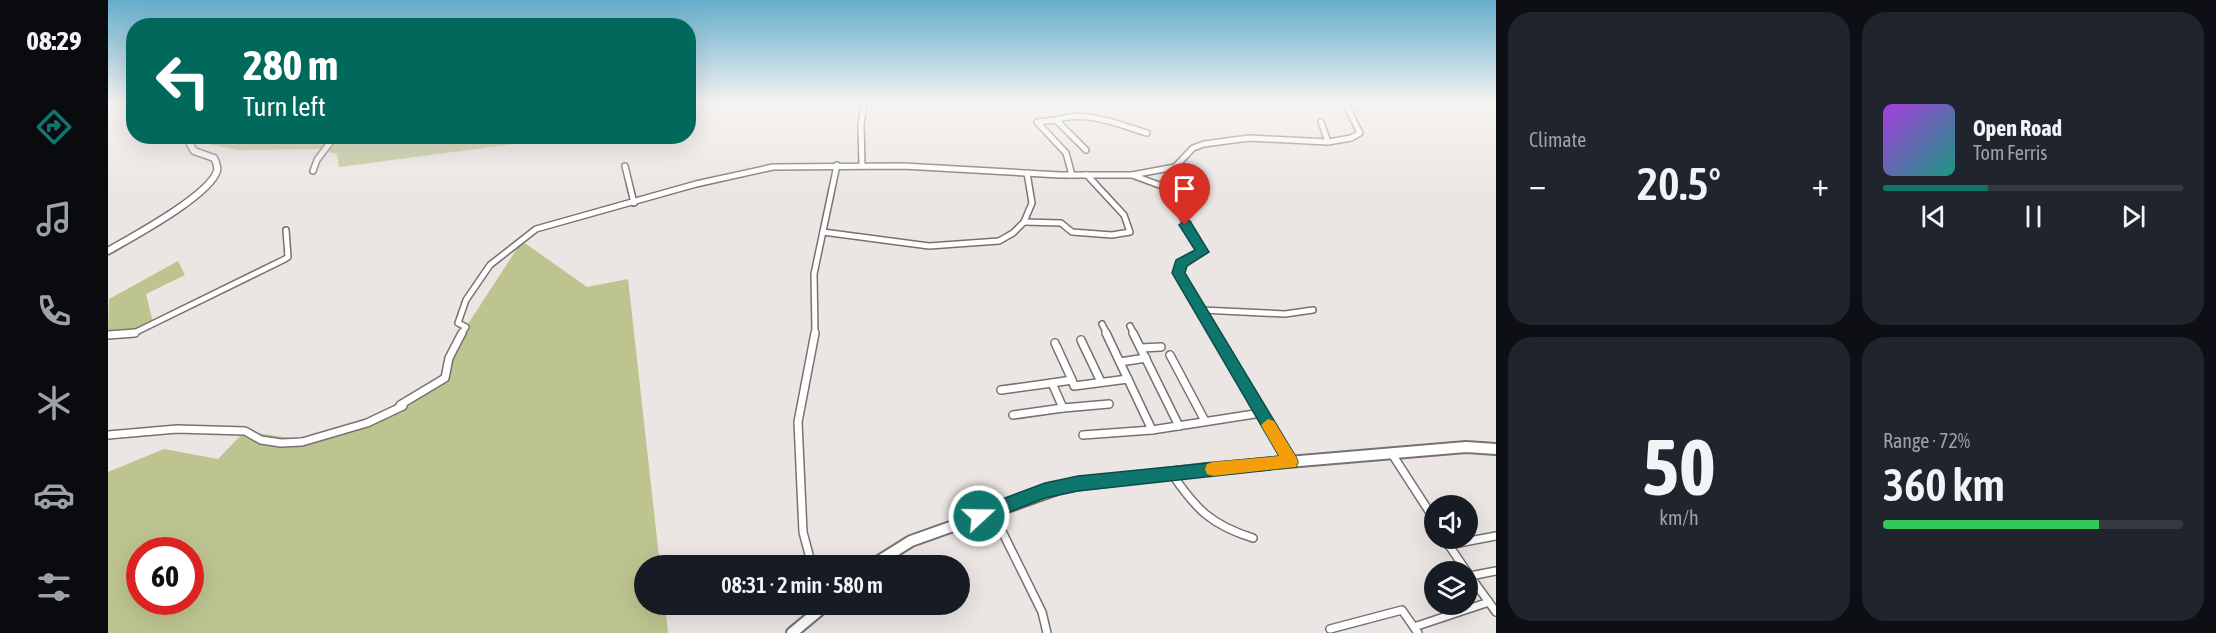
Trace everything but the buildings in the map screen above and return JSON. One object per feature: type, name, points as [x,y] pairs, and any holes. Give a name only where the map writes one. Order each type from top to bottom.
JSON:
[{"type":"main road","points":[[889,555],[911,541],[1066,486],[1291,462],[1466,447],[1496,448]]},
{"type":"main road","points":[[792,633],[814,615]]},
{"type":"street","points":[[861,133],[862,165]]},
{"type":"street","points":[[1046,133],[1066,153],[1072,175]]},
{"type":"street","points":[[1069,133],[1086,150]]},
{"type":"street","points":[[1325,133],[1328,142]]},
{"type":"street","points":[[108,435],[177,429],[245,431],[253,437],[294,444],[372,422],[403,406],[400,405],[445,378],[445,370],[454,344],[466,327],[458,323],[466,300],[490,265],[536,229],[752,170],[862,165],[1072,175],[1132,175],[1175,167],[1194,148],[1218,141],[1283,138],[1328,142],[1351,138],[1360,133]]},
{"type":"street","points":[[108,251],[184,204],[212,181],[217,170],[214,158],[194,152],[190,144]]},
{"type":"street","points":[[313,171],[317,160],[329,144]]},
{"type":"street","points":[[809,555],[803,532],[798,422],[815,335],[814,274],[837,165]]},
{"type":"street","points":[[625,166],[634,203]]},
{"type":"street","points":[[823,232],[900,244],[958,246],[999,241],[1013,233],[1024,222],[1032,203],[1027,173]]},
{"type":"street","points":[[1024,222],[1061,223],[1072,232],[1112,235],[1130,232],[1121,209],[1097,189],[1087,175]]},
{"type":"street","points":[[1132,175],[1162,186],[1168,192],[1202,249],[1201,254],[1181,263],[1177,269],[1182,282],[1202,310],[1291,462]]},
{"type":"street","points":[[108,335],[134,333],[285,259],[288,257],[286,230]]},
{"type":"street","points":[[1202,310],[1278,314],[1313,310]]},
{"type":"street","points":[[1102,324],[1152,430]]},
{"type":"street","points":[[1130,326],[1179,426]]},
{"type":"street","points":[[1081,340],[1101,382]]},
{"type":"street","points":[[1055,344],[1074,386],[1128,379]]},
{"type":"street","points":[[1141,348],[1161,347]]},
{"type":"street","points":[[1170,355],[1205,421]]},
{"type":"street","points":[[1120,362],[1146,358]]},
{"type":"street","points":[[1001,390],[1072,380]]},
{"type":"street","points":[[1052,383],[1063,408]]},
{"type":"street","points":[[1013,415],[1109,404]]},
{"type":"street","points":[[1083,435],[1152,430],[1261,413]]},
{"type":"street","points":[[1392,454],[1424,504]]},
{"type":"street","points":[[1171,473],[1199,513],[1224,529],[1253,538]]},
{"type":"street","points":[[992,511],[1042,612],[1047,633]]},
{"type":"street","points":[[1478,538],[1496,536]]},
{"type":"street","points":[[1478,572],[1496,571]]},
{"type":"street","points":[[1478,587],[1496,612]]},
{"type":"street","points":[[1330,629],[1402,610],[1416,630],[1489,602]]},
{"type":"green space","points":[[208,144],[515,144],[339,167],[337,154],[318,149],[239,150]]},
{"type":"green space","points":[[522,241],[587,287],[628,279],[659,555],[634,555],[634,615],[666,615],[668,633],[108,633],[108,472],[164,449],[218,459],[245,431],[309,441],[372,422],[445,378],[466,327]]},
{"type":"green space","points":[[178,261],[185,275],[146,294],[153,322],[135,331],[108,333],[109,299]]},
{"type":"slow traffic","points":[[1213,469],[1291,462],[1268,425]]},
{"type":"route","points":[[979,516],[1045,491],[1078,483],[1291,462],[1200,306],[1182,282],[1178,266],[1202,252],[1185,225]]}]
